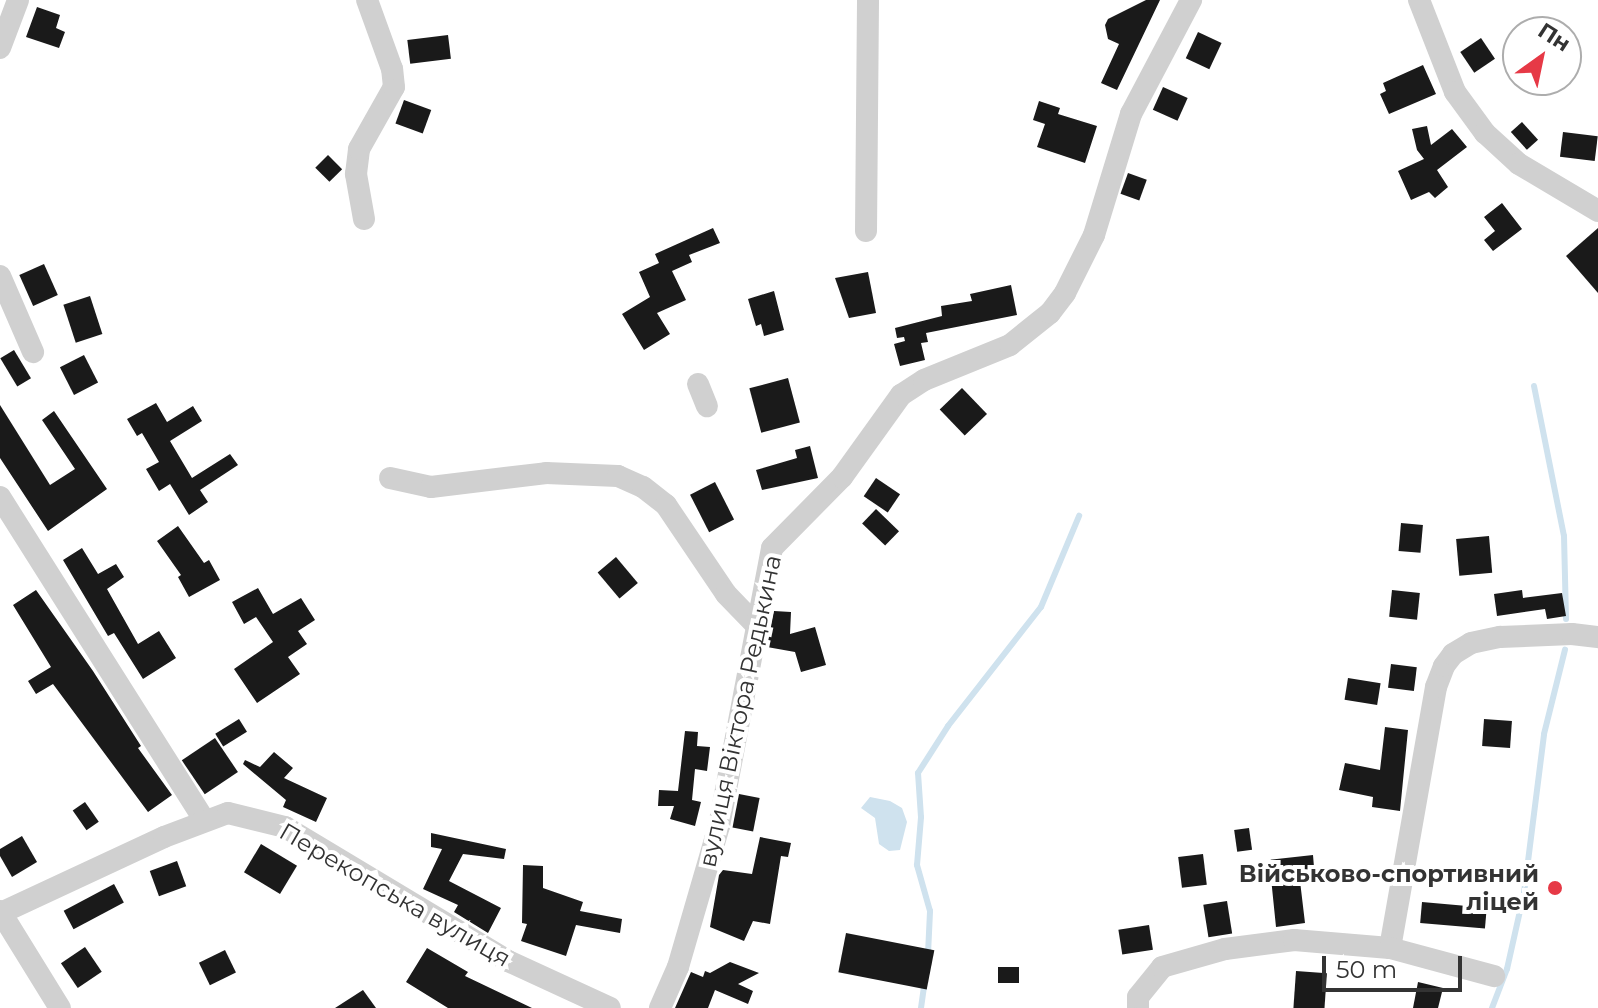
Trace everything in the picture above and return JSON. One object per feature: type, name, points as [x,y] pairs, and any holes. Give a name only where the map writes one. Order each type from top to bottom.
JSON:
[{"type":"street","points":[[0,48],[18,0]]},
{"type":"street","points":[[866,231],[868,0]]},
{"type":"street","name":"вулиця Віктора Редькина","points":[[660,1008],[678,967],[719,826],[772,548],[833,487],[901,395],[924,380],[1010,345],[1050,313],[1065,293],[1094,235],[1131,114],[1191,0]]},
{"type":"street","points":[[1419,0],[1455,92],[1485,133],[1519,164],[1598,211]]},
{"type":"street","points":[[364,219],[358,201],[356,174],[359,149],[394,87],[392,69],[370,1]]},
{"type":"street","points":[[0,276],[33,352]]},
{"type":"street","points":[[698,384],[707,406]]},
{"type":"street","points":[[390,478],[431,487],[546,473],[618,476],[643,487],[666,505],[726,594],[757,626]]},
{"type":"street","points":[[0,497],[204,820]]},
{"type":"street","points":[[1390,948],[1436,687],[1444,666],[1453,654],[1471,643],[1500,637],[1572,634],[1598,637]]},
{"type":"street","name":"Перекопська вулиця","points":[[0,912],[204,820],[228,813],[285,827],[508,961],[610,1008]]},
{"type":"street","points":[[0,912],[60,1008]]},
{"type":"street","points":[[1138,1008],[1138,997],[1162,967],[1225,949],[1294,940],[1390,948],[1494,976]]},
{"type":"water","points":[[870,797],[890,801],[902,808],[907,822],[900,850],[889,851],[879,844],[875,818],[861,808]]},
{"type":"building","points":[[1146,0],[1160,0],[1117,90],[1101,83],[1119,44],[1108,39],[1105,25],[1108,19]]},
{"type":"building","points":[[37,7],[60,15],[56,28],[65,32],[59,48],[26,37]]},
{"type":"building","points":[[1198,32],[1222,43],[1209,69],[1186,58]]},
{"type":"building","points":[[448,35],[451,59],[410,64],[407,40]]},
{"type":"building","points":[[1481,38],[1495,59],[1474,73],[1460,52]]},
{"type":"building","points":[[1423,65],[1436,94],[1389,114],[1380,94],[1386,91],[1383,83]]},
{"type":"building","points":[[1163,87],[1188,98],[1177,121],[1153,110]]},
{"type":"building","points":[[404,100],[431,110],[423,133],[395,123]]},
{"type":"building","points":[[1039,101],[1060,108],[1058,114],[1097,126],[1085,163],[1037,147],[1045,124],[1033,120]]},
{"type":"building","points":[[1522,122],[1538,140],[1527,150],[1511,132]]},
{"type":"building","points":[[1427,126],[1431,145],[1452,129],[1467,147],[1437,170],[1448,187],[1435,198],[1429,192],[1411,200],[1398,171],[1424,159],[1417,150],[1412,129]]},
{"type":"building","points":[[1563,132],[1598,136],[1595,161],[1560,157]]},
{"type":"building","points":[[328,155],[342,169],[329,182],[315,168]]},
{"type":"building","points":[[1128,173],[1147,180],[1139,201],[1120,194]]},
{"type":"building","points":[[1502,203],[1522,229],[1493,251],[1484,240],[1495,231],[1484,217]]},
{"type":"building","points":[[713,228],[720,243],[689,255],[692,262],[672,271],[686,300],[657,313],[670,334],[644,350],[622,314],[650,297],[639,272],[659,263],[655,254]]},
{"type":"building","points":[[1598,228],[1598,293],[1566,256]]},
{"type":"building","points":[[44,264],[58,295],[33,306],[19,275]]},
{"type":"building","points":[[868,272],[876,313],[849,318],[835,278]]},
{"type":"building","points":[[1011,285],[1017,315],[926,333],[928,342],[921,343],[925,360],[900,366],[894,344],[905,341],[904,337],[897,338],[895,328],[942,316],[941,306],[972,301],[970,294]]},
{"type":"building","points":[[774,291],[784,330],[764,336],[761,324],[756,326],[748,299]]},
{"type":"building","points":[[90,296],[102,334],[76,343],[63,305]]},
{"type":"building","points":[[14,350],[31,378],[17,387],[0,358]]},
{"type":"building","points":[[84,355],[98,383],[74,395],[60,367]]},
{"type":"building","points":[[788,378],[800,422],[761,433],[749,388]]},
{"type":"building","points":[[962,388],[987,414],[965,435],[940,410]]},
{"type":"building","points":[[156,403],[167,422],[193,406],[202,421],[170,441],[192,478],[230,454],[238,465],[200,490],[208,502],[189,515],[170,484],[159,491],[146,469],[159,462],[142,433],[137,436],[127,419]]},
{"type":"building","points":[[0,405],[50,485],[75,469],[42,420],[54,411],[107,489],[48,531],[0,458]]},
{"type":"building","points":[[810,446],[818,478],[762,490],[756,470],[797,458],[795,450]]},
{"type":"building","points":[[876,478],[900,494],[888,512],[864,496]]},
{"type":"building","points":[[715,482],[734,519],[709,532],[690,495]]},
{"type":"building","points":[[876,509],[899,531],[885,546],[862,523]]},
{"type":"building","points":[[1401,523],[1423,525],[1420,553],[1399,551]]},
{"type":"building","points":[[178,526],[204,563],[209,560],[220,580],[189,597],[178,577],[181,575],[157,541]]},
{"type":"building","points":[[1489,536],[1492,573],[1459,576],[1456,539]]},
{"type":"building","points":[[82,548],[98,574],[116,564],[124,577],[107,589],[138,644],[159,631],[176,658],[143,679],[114,633],[108,636],[63,560]]},
{"type":"building","points":[[616,557],[638,583],[619,598],[598,572]]},
{"type":"building","points":[[258,588],[273,614],[301,598],[315,620],[298,631],[307,644],[288,657],[300,674],[257,703],[234,669],[273,642],[256,617],[244,624],[232,602]]},
{"type":"building","points":[[36,590],[93,671],[141,746],[138,748],[172,795],[148,812],[53,684],[36,694],[28,681],[51,667],[13,605]]},
{"type":"building","points":[[1392,590],[1420,593],[1417,620],[1389,617]]},
{"type":"building","points":[[1522,590],[1523,598],[1562,593],[1566,616],[1547,619],[1545,609],[1497,616],[1494,594]]},
{"type":"building","points":[[774,611],[791,612],[790,634],[815,627],[826,665],[801,672],[795,652],[767,647]]},
{"type":"building","points":[[1391,664],[1417,667],[1414,691],[1388,688]]},
{"type":"building","points":[[1348,678],[1381,683],[1377,705],[1345,700]]},
{"type":"building","points":[[239,719],[247,732],[223,747],[215,734]]},
{"type":"building","points":[[1484,719],[1512,721],[1510,748],[1482,746]]},
{"type":"building","points":[[1385,727],[1408,730],[1400,811],[1372,807],[1373,797],[1339,790],[1345,763],[1380,770]]},
{"type":"building","points":[[685,731],[698,732],[697,746],[710,747],[707,771],[695,769],[692,800],[701,802],[695,826],[670,819],[674,806],[658,806],[659,790],[678,791]]},
{"type":"building","points":[[215,738],[238,772],[205,794],[182,760]]},
{"type":"building","points":[[274,752],[293,768],[284,778],[327,798],[316,822],[283,807],[286,800],[243,764],[245,760],[260,767]]},
{"type":"building","points":[[739,794],[760,798],[753,831],[733,827]]},
{"type":"building","points":[[85,802],[99,822],[86,830],[73,811]]},
{"type":"building","points":[[1249,828],[1252,850],[1237,852],[1234,830]]},
{"type":"building","points":[[431,833],[506,849],[504,859],[463,854],[449,881],[501,908],[488,933],[454,912],[458,905],[423,889],[442,849],[431,847]]},
{"type":"building","points":[[22,836],[37,862],[12,877],[0,856],[0,849]]},
{"type":"building","points":[[760,837],[791,843],[788,857],[781,856],[770,924],[753,921],[744,941],[710,927],[719,875],[723,870],[752,874]]},
{"type":"building","points":[[261,844],[297,866],[280,894],[244,872]]},
{"type":"building","points":[[1203,854],[1207,885],[1182,888],[1178,857]]},
{"type":"building","points":[[1313,855],[1315,879],[1300,881],[1305,923],[1276,927],[1271,878],[1262,879],[1260,861]]},
{"type":"building","points":[[177,861],[186,886],[159,896],[150,871]]},
{"type":"building","points":[[523,865],[543,866],[543,888],[583,902],[580,911],[622,919],[620,933],[576,925],[566,956],[521,941],[527,924],[522,923]]},
{"type":"building","points":[[114,884],[124,903],[74,929],[64,911]]},
{"type":"building","points":[[1227,901],[1232,934],[1208,937],[1203,905]]},
{"type":"building","points":[[1422,902],[1487,908],[1485,929],[1420,923]]},
{"type":"building","points":[[1149,925],[1153,950],[1122,955],[1118,930]]},
{"type":"building","points":[[846,933],[934,950],[927,989],[838,972]]},
{"type":"building","points":[[85,947],[102,972],[78,988],[61,963]]},
{"type":"building","points":[[427,948],[468,972],[465,976],[532,1008],[448,1008],[406,982]]},
{"type":"building","points":[[225,950],[236,972],[210,985],[199,963]]},
{"type":"building","points":[[730,962],[759,973],[738,984],[753,991],[748,1004],[715,990],[708,1008],[675,1008],[691,972],[703,977],[705,971],[710,973]]},
{"type":"building","points":[[998,967],[1019,967],[1019,983],[998,983]]},
{"type":"building","points":[[1296,971],[1327,973],[1324,1008],[1293,1008]]},
{"type":"building","points":[[1418,982],[1443,988],[1438,1008],[1413,1008]]},
{"type":"building","points":[[363,990],[376,1008],[335,1008]]},
{"type":"waterway","points":[[1534,386],[1564,536],[1566,619]]},
{"type":"waterway","points":[[928,954],[930,911],[917,865],[921,817],[918,773],[948,726],[1041,607],[1079,516]]},
{"type":"waterway","points":[[1492,1008],[1507,969],[1524,893],[1544,734],[1565,650]]},
{"type":"waterway","points":[[921,1008],[925,981]]},
{"type":"place","name":"Військово-спортивний ліцей","points":[[1555,888]]}]
